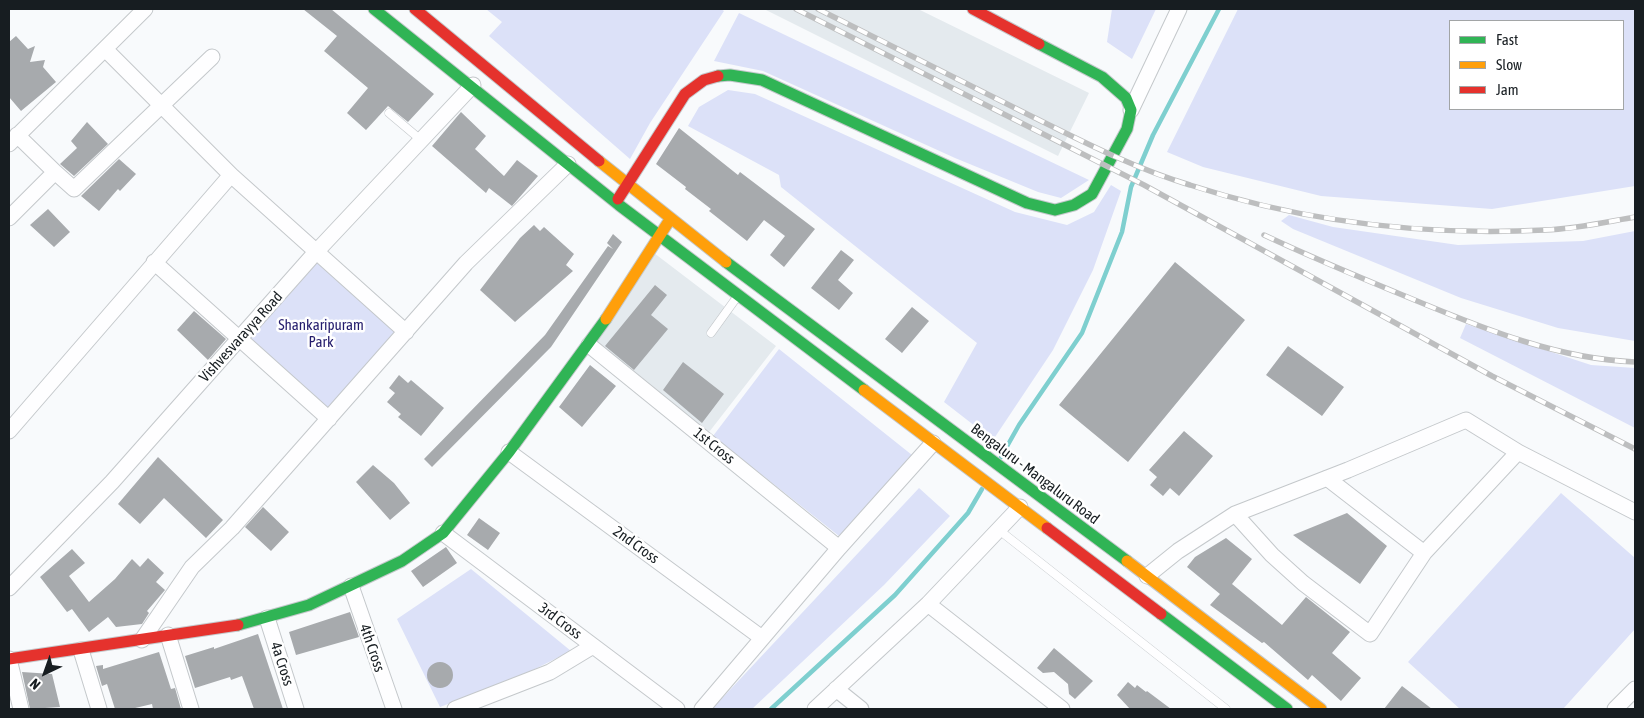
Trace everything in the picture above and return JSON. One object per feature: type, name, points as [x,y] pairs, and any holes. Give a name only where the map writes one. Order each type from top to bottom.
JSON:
[{"type":"main road","points":[[374,9],[472,85],[616,202],[738,296],[1287,709]]},
{"type":"main road","name":"Bengaluru - Mangaluru Road","points":[[415,9],[489,67],[628,184],[730,265],[1147,576],[1321,709]]},
{"type":"main road","points":[[616,202],[656,136],[685,94],[700,81],[728,73],[762,80],[1027,204],[1055,210],[1074,205],[1092,194],[1127,129],[1131,110],[1126,98],[1102,77],[974,9]]},
{"type":"main road","points":[[472,85],[489,67]]},
{"type":"main road","points":[[9,659],[218,629],[267,618],[309,605],[402,561],[443,533],[509,452],[589,345],[671,218]]},
{"type":"main road","points":[[1020,507],[1034,492]]},
{"type":"street","points":[[144,9],[13,139],[74,189],[212,57]]},
{"type":"street","points":[[1131,110],[1179,9]]},
{"type":"street","points":[[105,49],[231,175],[406,332]]},
{"type":"street","name":"Vishvesvarayya Road","points":[[9,588],[112,482],[316,252],[472,85]]},
{"type":"street","points":[[142,640],[192,567],[232,528],[466,263],[568,164]]},
{"type":"street","points":[[9,218],[55,172]]},
{"type":"street","points":[[9,430],[231,175]]},
{"type":"street","points":[[154,262],[329,419]]},
{"type":"street","name":"1st Cross","points":[[589,345],[838,548]]},
{"type":"street","points":[[1147,576],[1178,551],[1234,514],[1327,478],[1466,420],[1518,452],[1635,512]]},
{"type":"street","points":[[702,709],[838,548],[933,443]]},
{"type":"street","name":"2nd Cross","points":[[509,452],[762,638]]},
{"type":"street","points":[[1234,514],[1303,583],[1370,634],[1424,553],[1518,452]]},
{"type":"street","points":[[1327,478],[1424,553]]},
{"type":"street","points":[[815,709],[928,604],[1020,507]]},
{"type":"street","name":"3rd Cross","points":[[443,533],[677,709]]},
{"type":"street","name":"4th Cross","points":[[351,586],[394,709]]},
{"type":"street","points":[[928,604],[1062,709]]},
{"type":"street","name":"4a Cross","points":[[267,618],[296,709]]},
{"type":"street","points":[[168,636],[191,709]]},
{"type":"street","points":[[455,709],[550,672],[593,646]]},
{"type":"street","points":[[81,650],[99,709]]},
{"type":"street","points":[[9,659],[20,709]]},
{"type":"street","points":[[836,689],[861,709]]},
{"type":"street","points":[[1615,709],[1635,689]]},
{"type":"lane","points":[[389,113],[421,140]]},
{"type":"lane","points":[[711,332],[738,296]]},
{"type":"lane","points":[[999,530],[1226,709]]},
{"type":"shaded area","points":[[764,9],[918,9],[1089,93],[1058,156]]},
{"type":"shaded area","points":[[654,253],[776,346],[706,436],[595,344]]},
{"type":"green space","points":[[486,9],[721,9],[724,11],[650,123],[630,159],[489,36],[502,22]]},
{"type":"green space","points":[[1112,9],[1156,9],[1132,59],[1107,42]]},
{"type":"green space","points":[[1238,9],[1635,9],[1635,186],[1492,209],[1321,196],[1203,167],[1167,152]]},
{"type":"green space","points":[[739,13],[1089,180],[1061,198],[1038,192],[955,158],[763,71],[714,61]]},
{"type":"green space","points":[[728,90],[755,94],[1015,212],[1067,225],[1094,212],[1111,185],[1121,191],[1093,270],[1053,350],[993,440],[944,402],[977,343],[781,187],[779,175],[688,126],[699,107]]},
{"type":"green space","points":[[1289,215],[1333,227],[1458,245],[1583,241],[1635,231],[1635,341],[1558,328],[1461,298],[1293,229],[1281,221]]},
{"type":"green space","name":"Shankaripuram Park","points":[[317,258],[399,330],[328,411],[246,338]]},
{"type":"green space","points":[[1466,324],[1591,365],[1635,368],[1635,428],[1460,338]]},
{"type":"green space","points":[[779,349],[912,455],[839,536],[713,436]]},
{"type":"green space","points":[[919,488],[950,516],[884,585],[752,709],[712,709]]},
{"type":"green space","points":[[1561,493],[1635,558],[1635,629],[1563,709],[1460,709],[1408,662]]},
{"type":"green space","points":[[471,569],[571,651],[517,678],[440,707],[397,619]]},
{"type":"building","points":[[303,9],[331,9],[434,94],[408,122],[388,106],[366,130],[347,113],[368,88],[324,51],[337,36]]},
{"type":"building","points":[[16,36],[28,49],[35,46],[30,62],[45,60],[43,67],[56,82],[21,111],[9,97],[9,42]]},
{"type":"building","points":[[461,112],[486,136],[475,149],[504,176],[517,160],[538,176],[512,206],[489,188],[486,193],[432,146]]},
{"type":"building","points":[[87,122],[108,144],[74,176],[60,164],[77,148],[71,141]]},
{"type":"building","points":[[679,128],[738,175],[740,172],[815,229],[784,267],[770,255],[785,236],[764,220],[747,241],[709,211],[711,209],[685,189],[686,187],[656,164]]},
{"type":"building","points":[[119,159],[136,174],[120,191],[118,189],[99,211],[81,196]]},
{"type":"building","points":[[48,209],[70,232],[54,247],[30,225]]},
{"type":"building","points":[[534,225],[540,231],[544,227],[574,254],[566,265],[573,271],[515,322],[480,290],[520,238]]},
{"type":"building","points":[[613,234],[622,242],[551,347],[432,467],[424,459],[545,335],[608,246],[613,249],[607,243]]},
{"type":"building","points":[[841,250],[854,260],[838,280],[853,293],[839,310],[811,288]]},
{"type":"building","points":[[1175,262],[1245,320],[1128,462],[1059,405]]},
{"type":"building","points":[[655,285],[667,295],[651,315],[668,329],[634,370],[605,346]]},
{"type":"building","points":[[912,307],[929,321],[902,353],[885,339]]},
{"type":"building","points":[[194,311],[226,339],[208,360],[177,330]]},
{"type":"building","points":[[1288,346],[1344,387],[1322,416],[1266,375]]},
{"type":"building","points":[[683,362],[724,394],[702,423],[663,390]]},
{"type":"building","points":[[590,365],[616,386],[582,427],[559,407]]},
{"type":"building","points":[[399,375],[408,383],[411,380],[444,408],[421,436],[398,417],[401,414],[387,402],[395,393],[389,388]]},
{"type":"building","points":[[1184,431],[1213,456],[1179,496],[1170,488],[1163,496],[1150,485],[1157,477],[1149,470]]},
{"type":"building","points":[[158,457],[223,520],[206,538],[164,498],[140,524],[118,504]]},
{"type":"building","points":[[373,465],[394,483],[410,503],[390,520],[356,482]]},
{"type":"building","points":[[263,507],[289,532],[271,551],[245,527]]},
{"type":"building","points":[[1347,513],[1387,546],[1360,584],[1293,535]]},
{"type":"building","points":[[479,518],[500,533],[488,550],[467,535]]},
{"type":"building","points":[[1226,538],[1252,559],[1232,584],[1282,625],[1306,597],[1350,632],[1332,653],[1361,678],[1341,701],[1312,675],[1308,680],[1264,642],[1262,643],[1210,605],[1220,594],[1187,567],[1195,557]]},
{"type":"building","points":[[446,547],[457,563],[423,587],[411,571]]},
{"type":"building","points":[[72,549],[85,563],[69,576],[89,602],[115,579],[132,559],[140,567],[148,558],[164,573],[156,582],[165,590],[147,611],[149,613],[142,624],[116,627],[108,617],[89,632],[72,609],[67,612],[40,577]]},
{"type":"building","points":[[350,612],[359,637],[296,655],[289,632]]},
{"type":"building","points":[[258,634],[283,709],[254,709],[242,676],[231,680],[230,677],[195,688],[185,656],[214,647],[214,649]]},
{"type":"building","points":[[1054,648],[1093,681],[1075,699],[1069,694],[1068,684],[1054,672],[1043,673],[1037,668]]},
{"type":"building","points":[[159,652],[171,689],[175,688],[181,709],[153,709],[152,704],[131,709],[115,709],[107,684],[102,686],[96,666],[103,665],[103,669]]},
{"type":"building","points":[[440,662],[449,666],[453,675],[449,684],[440,688],[431,684],[427,675],[431,666]]},
{"type":"building","points":[[22,672],[52,674],[60,707],[30,709]]},
{"type":"building","points":[[1128,682],[1135,688],[1137,685],[1147,691],[1171,709],[1130,709],[1117,695]]},
{"type":"building","points":[[1402,686],[1432,709],[1384,709]]},
{"type":"waterway","points":[[1001,457],[1019,425],[1082,333],[1122,232],[1131,187],[1153,135],[1219,9]]},
{"type":"waterway","points":[[771,709],[895,595],[968,513],[982,489]]},
{"type":"railway","points":[[796,9],[1144,185],[1492,376],[1635,449]]},
{"type":"railway","points":[[818,9],[1107,153],[1169,178],[1233,198],[1321,217],[1366,224],[1455,231],[1556,229],[1635,217]]},
{"type":"railway","points":[[1264,235],[1443,312],[1497,332],[1551,349],[1607,360],[1635,362]]},
{"type":"traffic: fast","points":[[374,9],[619,205],[864,390]]},
{"type":"traffic: fast","points":[[718,76],[730,75],[762,80],[1027,203],[1055,210],[1074,205],[1092,194],[1127,129],[1131,110],[1126,98],[1102,77],[1039,44]]},
{"type":"traffic: fast","points":[[726,262],[1127,561]]},
{"type":"traffic: fast","points":[[238,625],[309,605],[402,561],[443,533],[509,452],[606,319]]},
{"type":"traffic: fast","points":[[1161,614],[1287,709]]},
{"type":"traffic: slow","points":[[599,161],[726,262]]},
{"type":"traffic: slow","points":[[606,319],[669,221]]},
{"type":"traffic: slow","points":[[864,390],[1047,528]]},
{"type":"traffic: slow","points":[[1127,561],[1321,709]]},
{"type":"traffic: jam","points":[[415,9],[599,161]]},
{"type":"traffic: jam","points":[[973,9],[1039,44]]},
{"type":"traffic: jam","points":[[618,199],[685,94],[704,80],[718,76]]},
{"type":"traffic: jam","points":[[1047,528],[1161,614]]},
{"type":"traffic: jam","points":[[9,659],[238,625]]}]
